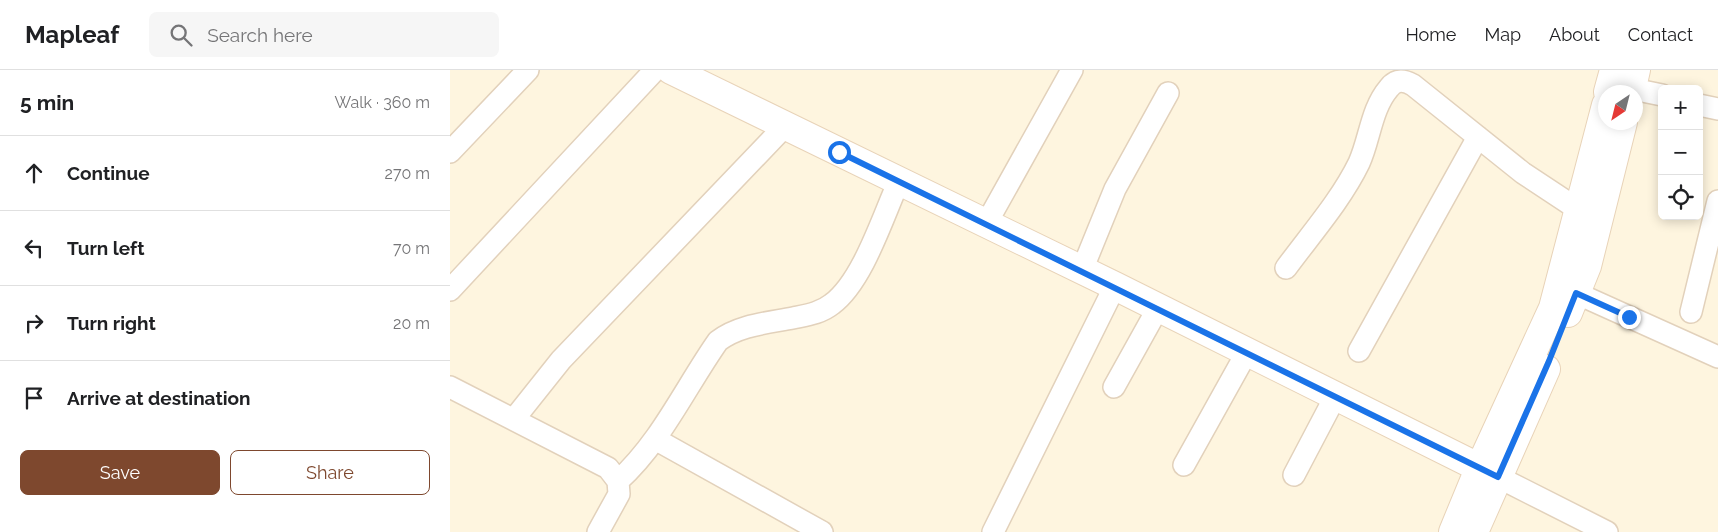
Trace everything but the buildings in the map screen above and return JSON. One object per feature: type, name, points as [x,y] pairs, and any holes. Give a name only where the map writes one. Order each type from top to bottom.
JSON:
[{"type":"street","points":[[450,152],[528,70]]},
{"type":"street","points":[[450,290],[655,70]]},
{"type":"street","points":[[671,70],[701,76],[785,126],[1115,286],[1607,532]]},
{"type":"street","points":[[986,224],[1072,70]]},
{"type":"street","points":[[1286,268],[1347,183],[1359,162],[1375,114],[1389,88],[1396,82],[1405,81],[1413,85],[1523,173],[1579,210]]},
{"type":"street","points":[[1643,91],[1658,95]]},
{"type":"street","points":[[1082,270],[1115,189],[1168,93]]},
{"type":"street","points":[[1703,105],[1718,109]]},
{"type":"street","points":[[514,419],[561,360],[785,126]]},
{"type":"street","points":[[1474,532],[1488,473],[1553,308],[1579,210],[1605,130]]},
{"type":"street","points":[[1453,532],[1488,473],[1549,361],[1586,266],[1621,130]]},
{"type":"street","points":[[1359,351],[1478,137]]},
{"type":"street","points":[[618,481],[637,463],[655,439],[718,341],[732,331],[817,312],[832,304],[844,293],[856,276],[899,181]]},
{"type":"street","points":[[1691,312],[1718,201]]},
{"type":"street","points":[[993,532],[1115,286]]},
{"type":"street","points":[[1576,293],[1718,356]]},
{"type":"street","points":[[1114,387],[1158,308]]},
{"type":"street","points":[[1184,466],[1247,352]]},
{"type":"street","points":[[450,387],[608,468],[618,481],[618,494],[598,532]]},
{"type":"street","points":[[1294,475],[1334,397]]},
{"type":"street","points":[[655,439],[822,532]]},
{"type":"route","points":[[839,152],[1115,286],[1498,477],[1549,361],[1576,293],[1629,317]]}]
